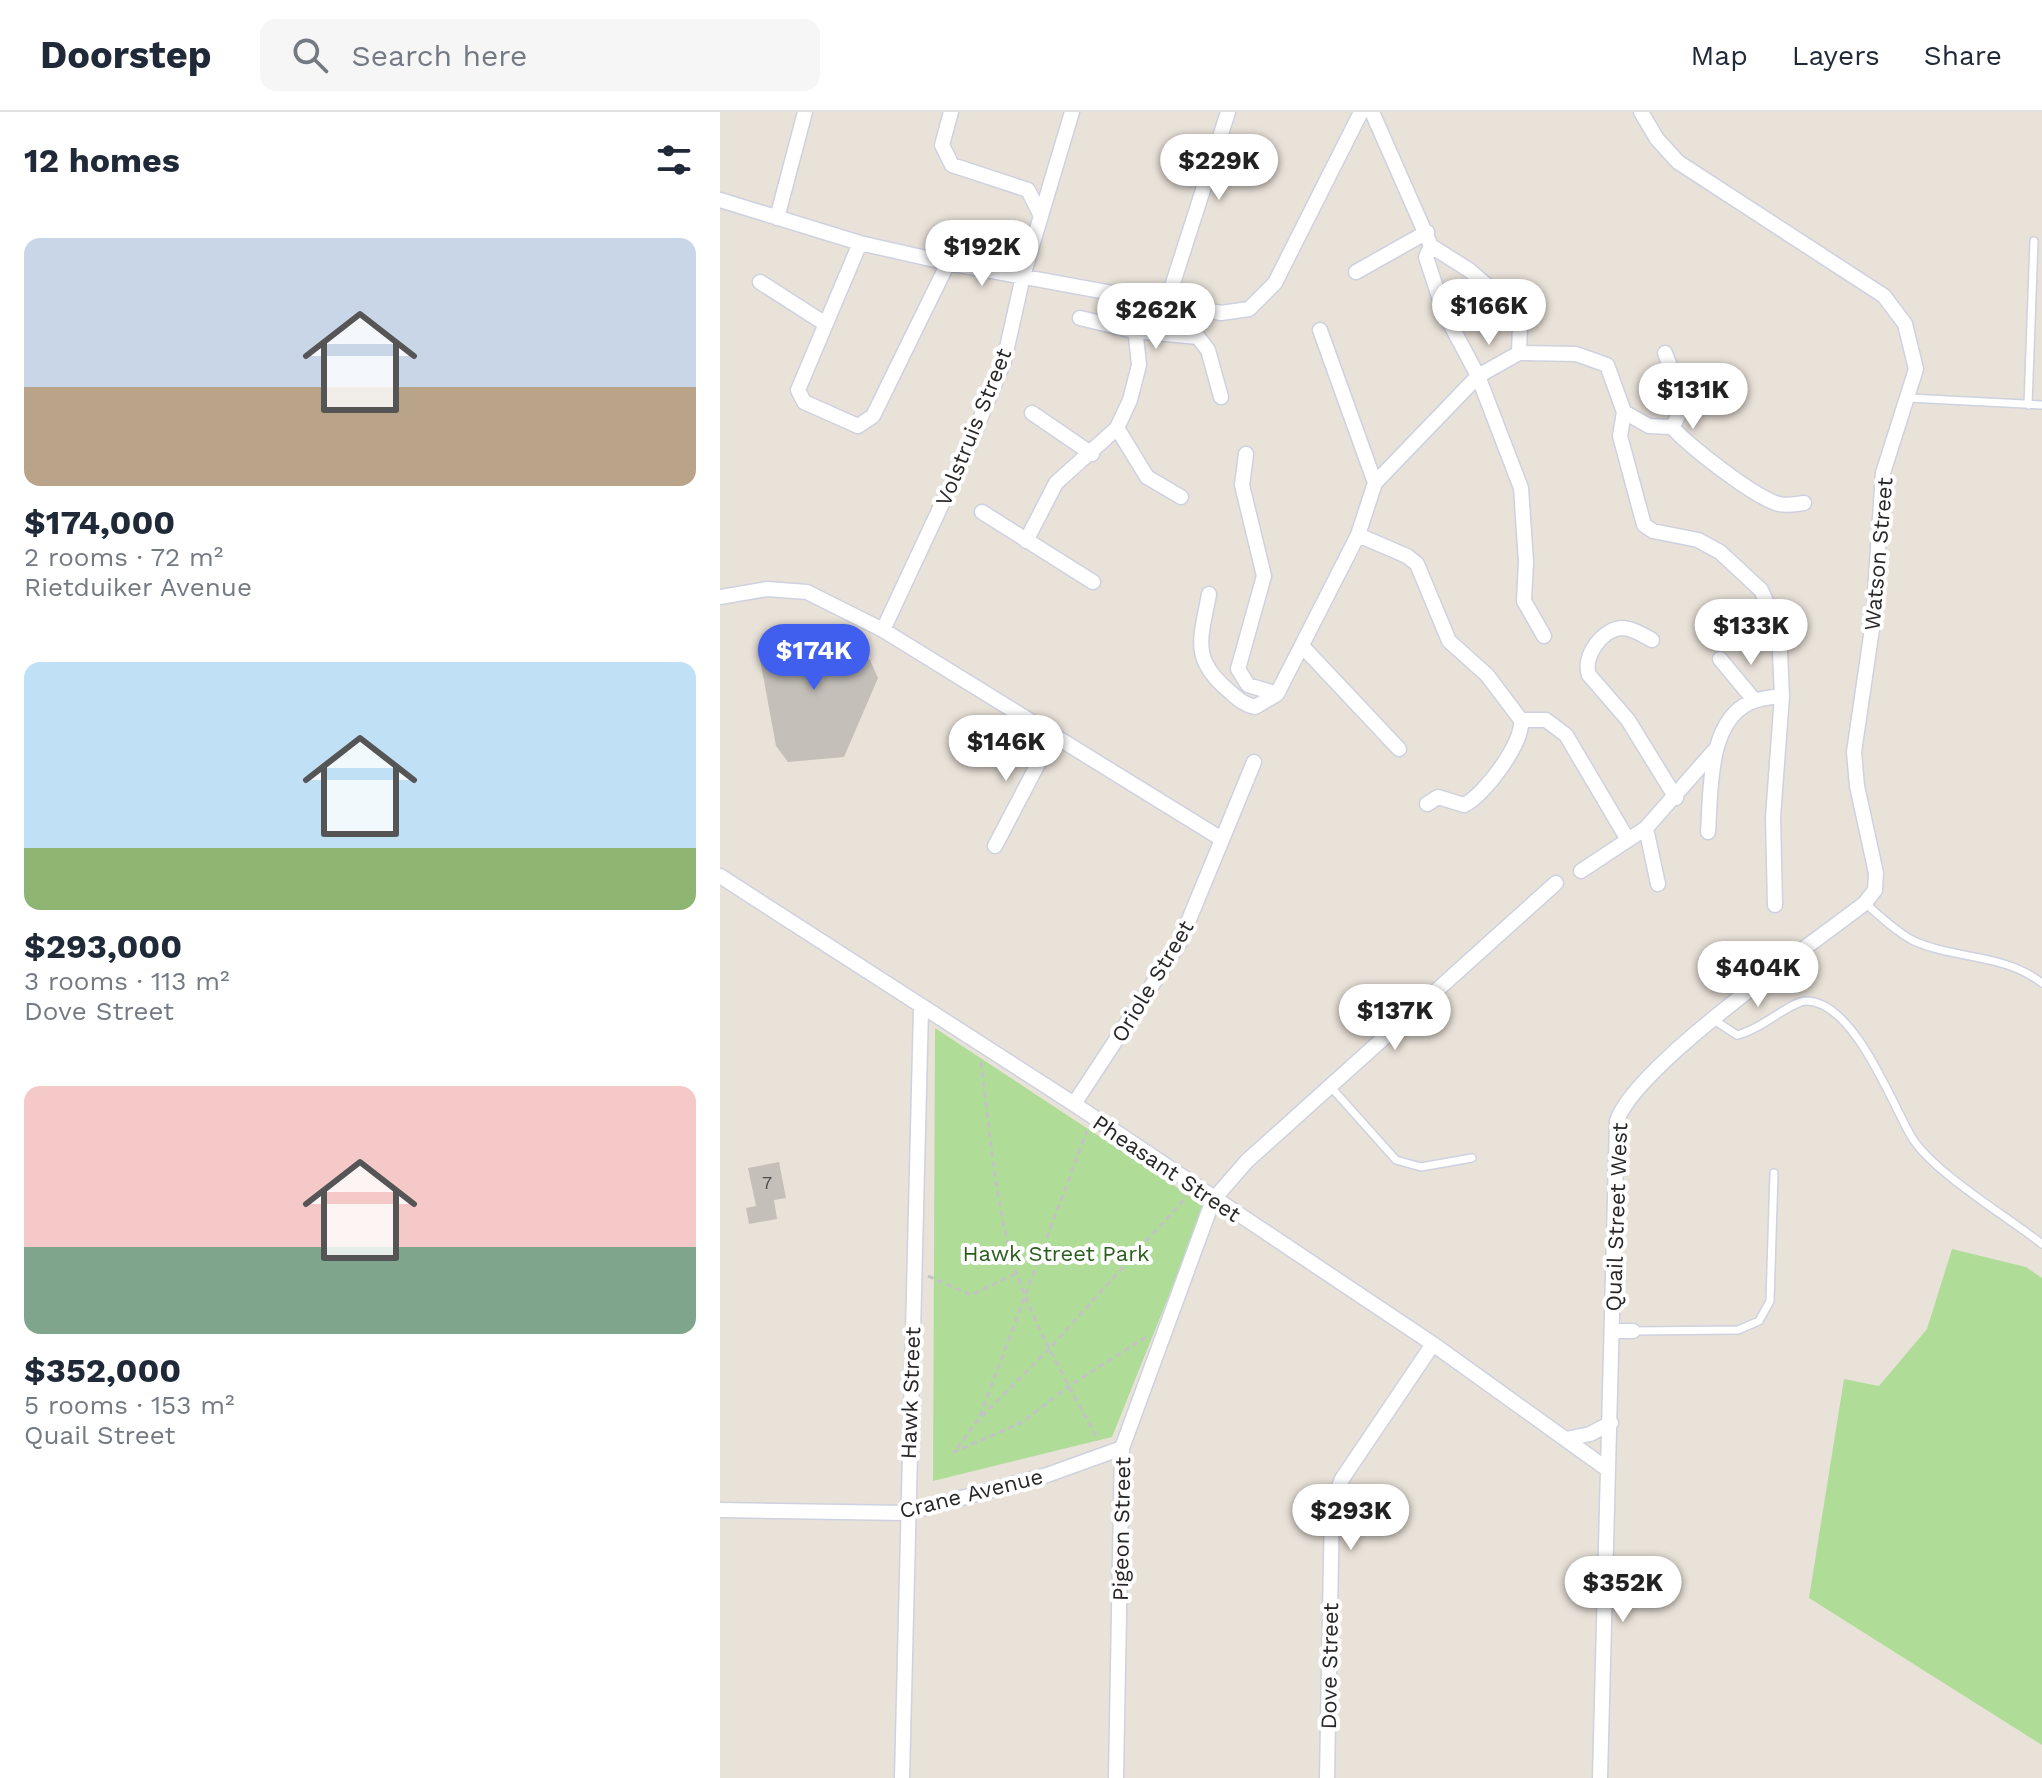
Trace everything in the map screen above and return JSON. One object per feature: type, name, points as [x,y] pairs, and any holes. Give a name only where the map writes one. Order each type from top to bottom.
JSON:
[{"type":"street","points":[[777,218],[805,112]]},
{"type":"street","points":[[951,112],[942,145],[952,165],[1028,190],[1037,201],[1041,217]]},
{"type":"street","name":"Volstruis Street","points":[[883,630],[969,446],[1004,361],[1023,276],[1072,112]]},
{"type":"street","points":[[1166,305],[1228,112]]},
{"type":"street","points":[[720,200],[860,243],[948,263],[1166,305],[1235,313],[1249,309],[1264,297],[1294,253],[1361,112]]},
{"type":"street","points":[[1372,112],[1429,239],[1506,302],[1520,326],[1519,353]]},
{"type":"street","name":"Watson Street","points":[[1641,112],[1657,139],[1678,162],[1871,287],[1896,308],[1905,324],[1914,357],[1909,398],[1883,473],[1873,622],[1854,752],[1857,786],[1876,873],[1875,890]]},
{"type":"street","points":[[1356,272],[1429,239]]},
{"type":"street","points":[[1429,239],[1426,257],[1436,291],[1457,339],[1478,376],[1521,488],[1526,562],[1524,601],[1544,636]]},
{"type":"street","points":[[860,243],[799,382],[799,395],[810,405],[861,426],[873,416],[948,263]]},
{"type":"street","points":[[760,282],[824,323]]},
{"type":"street","points":[[1026,541],[1056,483],[1092,454],[1117,428],[1138,376],[1132,299]]},
{"type":"street","points":[[1080,318],[1134,331],[1198,337],[1208,350],[1221,397]]},
{"type":"street","points":[[1320,330],[1375,483]]},
{"type":"street","points":[[1209,594],[1200,642],[1205,667],[1251,707],[1265,704],[1277,694],[1303,647],[1358,535],[1375,483],[1478,376],[1519,353],[1576,354],[1598,360],[1611,372],[1624,412],[1620,436],[1640,517],[1653,531],[1688,536],[1709,544],[1738,566],[1761,590],[1779,630],[1782,696],[1773,817],[1775,905]]},
{"type":"street","points":[[1665,353],[1683,408],[1672,427]]},
{"type":"street","points":[[1624,412],[1649,426],[1672,427],[1688,444],[1768,500],[1784,505],[1804,503]]},
{"type":"street","points":[[1032,413],[1092,454]]},
{"type":"street","points":[[1117,428],[1147,477],[1181,497]]},
{"type":"street","points":[[1246,454],[1242,485],[1264,576],[1238,669],[1248,685],[1277,694]]},
{"type":"street","points":[[982,512],[1093,582]]},
{"type":"street","points":[[1358,535],[1407,556],[1417,564],[1449,641],[1487,675],[1521,720],[1518,743],[1476,797],[1464,805],[1438,797],[1427,804]]},
{"type":"street","points":[[720,597],[767,589],[796,589],[883,630],[1220,838]]},
{"type":"street","points":[[1652,640],[1627,629],[1613,630],[1592,650],[1586,668],[1634,728],[1676,798]]},
{"type":"street","points":[[1303,647],[1399,749]]},
{"type":"street","points":[[1720,659],[1754,700]]},
{"type":"street","points":[[1581,871],[1646,828],[1676,798],[1714,751],[1739,710],[1754,700],[1782,696]]},
{"type":"street","points":[[1521,720],[1546,720],[1566,735],[1628,840]]},
{"type":"street","points":[[995,846],[1052,737]]},
{"type":"street","points":[[1708,832],[1714,751]]},
{"type":"street","name":"Oriole Street","points":[[1074,1104],[1179,944],[1220,838],[1254,762]]},
{"type":"street","points":[[1646,828],[1658,884]]},
{"type":"street","name":"Pheasant Street","points":[[720,877],[1092,1116],[1213,1200],[1433,1344],[1607,1469]]},
{"type":"street","points":[[1213,1200],[1247,1161],[1556,883]]},
{"type":"street","name":"Quail Street West","points":[[1600,1778],[1617,1121],[1627,1099],[1641,1084],[1714,1020],[1865,903],[1875,890]]},
{"type":"street","name":"Hawk Street","points":[[902,1778],[906,1513],[921,1008]]},
{"type":"street","name":"Pigeon Street","points":[[1116,1778],[1122,1448],[1213,1200]]},
{"type":"street","points":[[1612,1331],[1633,1331]]},
{"type":"street","name":"Dove Street","points":[[1327,1778],[1332,1506],[1342,1479],[1433,1344]]},
{"type":"street","points":[[1566,1439],[1590,1434],[1611,1423]]},
{"type":"street","name":"Crane Avenue","points":[[720,1510],[906,1513],[1047,1475],[1122,1448]]},
{"type":"lane","points":[[2028,405],[2034,241]]},
{"type":"lane","points":[[1909,398],[2042,405]]},
{"type":"lane","points":[[1865,903],[1913,940],[2000,961],[2024,969],[2042,983]]},
{"type":"lane","points":[[1714,1020],[1737,1035],[1760,1028],[1795,1003],[1816,1003],[1830,1012],[1857,1038],[1923,1152],[2042,1244]]},
{"type":"lane","points":[[1330,1086],[1396,1160],[1421,1167],[1472,1158]]},
{"type":"lane","points":[[1633,1331],[1738,1330],[1759,1321],[1770,1301],[1774,1173]]},
{"type":"path","points":[[979,1045],[996,1177],[1017,1274],[1050,1348],[1105,1454]]},
{"type":"path","points":[[979,1419],[1092,1116]]},
{"type":"path","points":[[1168,1322],[1069,1386],[1021,1423],[954,1452],[979,1419],[1050,1348],[1195,1187]]},
{"type":"path","points":[[913,1270],[971,1295],[1017,1274]]},
{"type":"green space","name":"Hawk Street Park","points":[[935,1028],[1205,1206],[1112,1437],[933,1481]]},
{"type":"green space","points":[[1952,1249],[2026,1267],[2042,1278],[2042,1745],[1809,1598],[1844,1379],[1879,1386],[1927,1329]]},
{"type":"building","points":[[815,625],[870,660],[878,678],[844,757],[788,762],[776,746],[758,648],[773,631]]},
{"type":"building","points":[[779,1162],[786,1198],[774,1200],[777,1219],[749,1224],[746,1208],[756,1206],[748,1168]]}]
